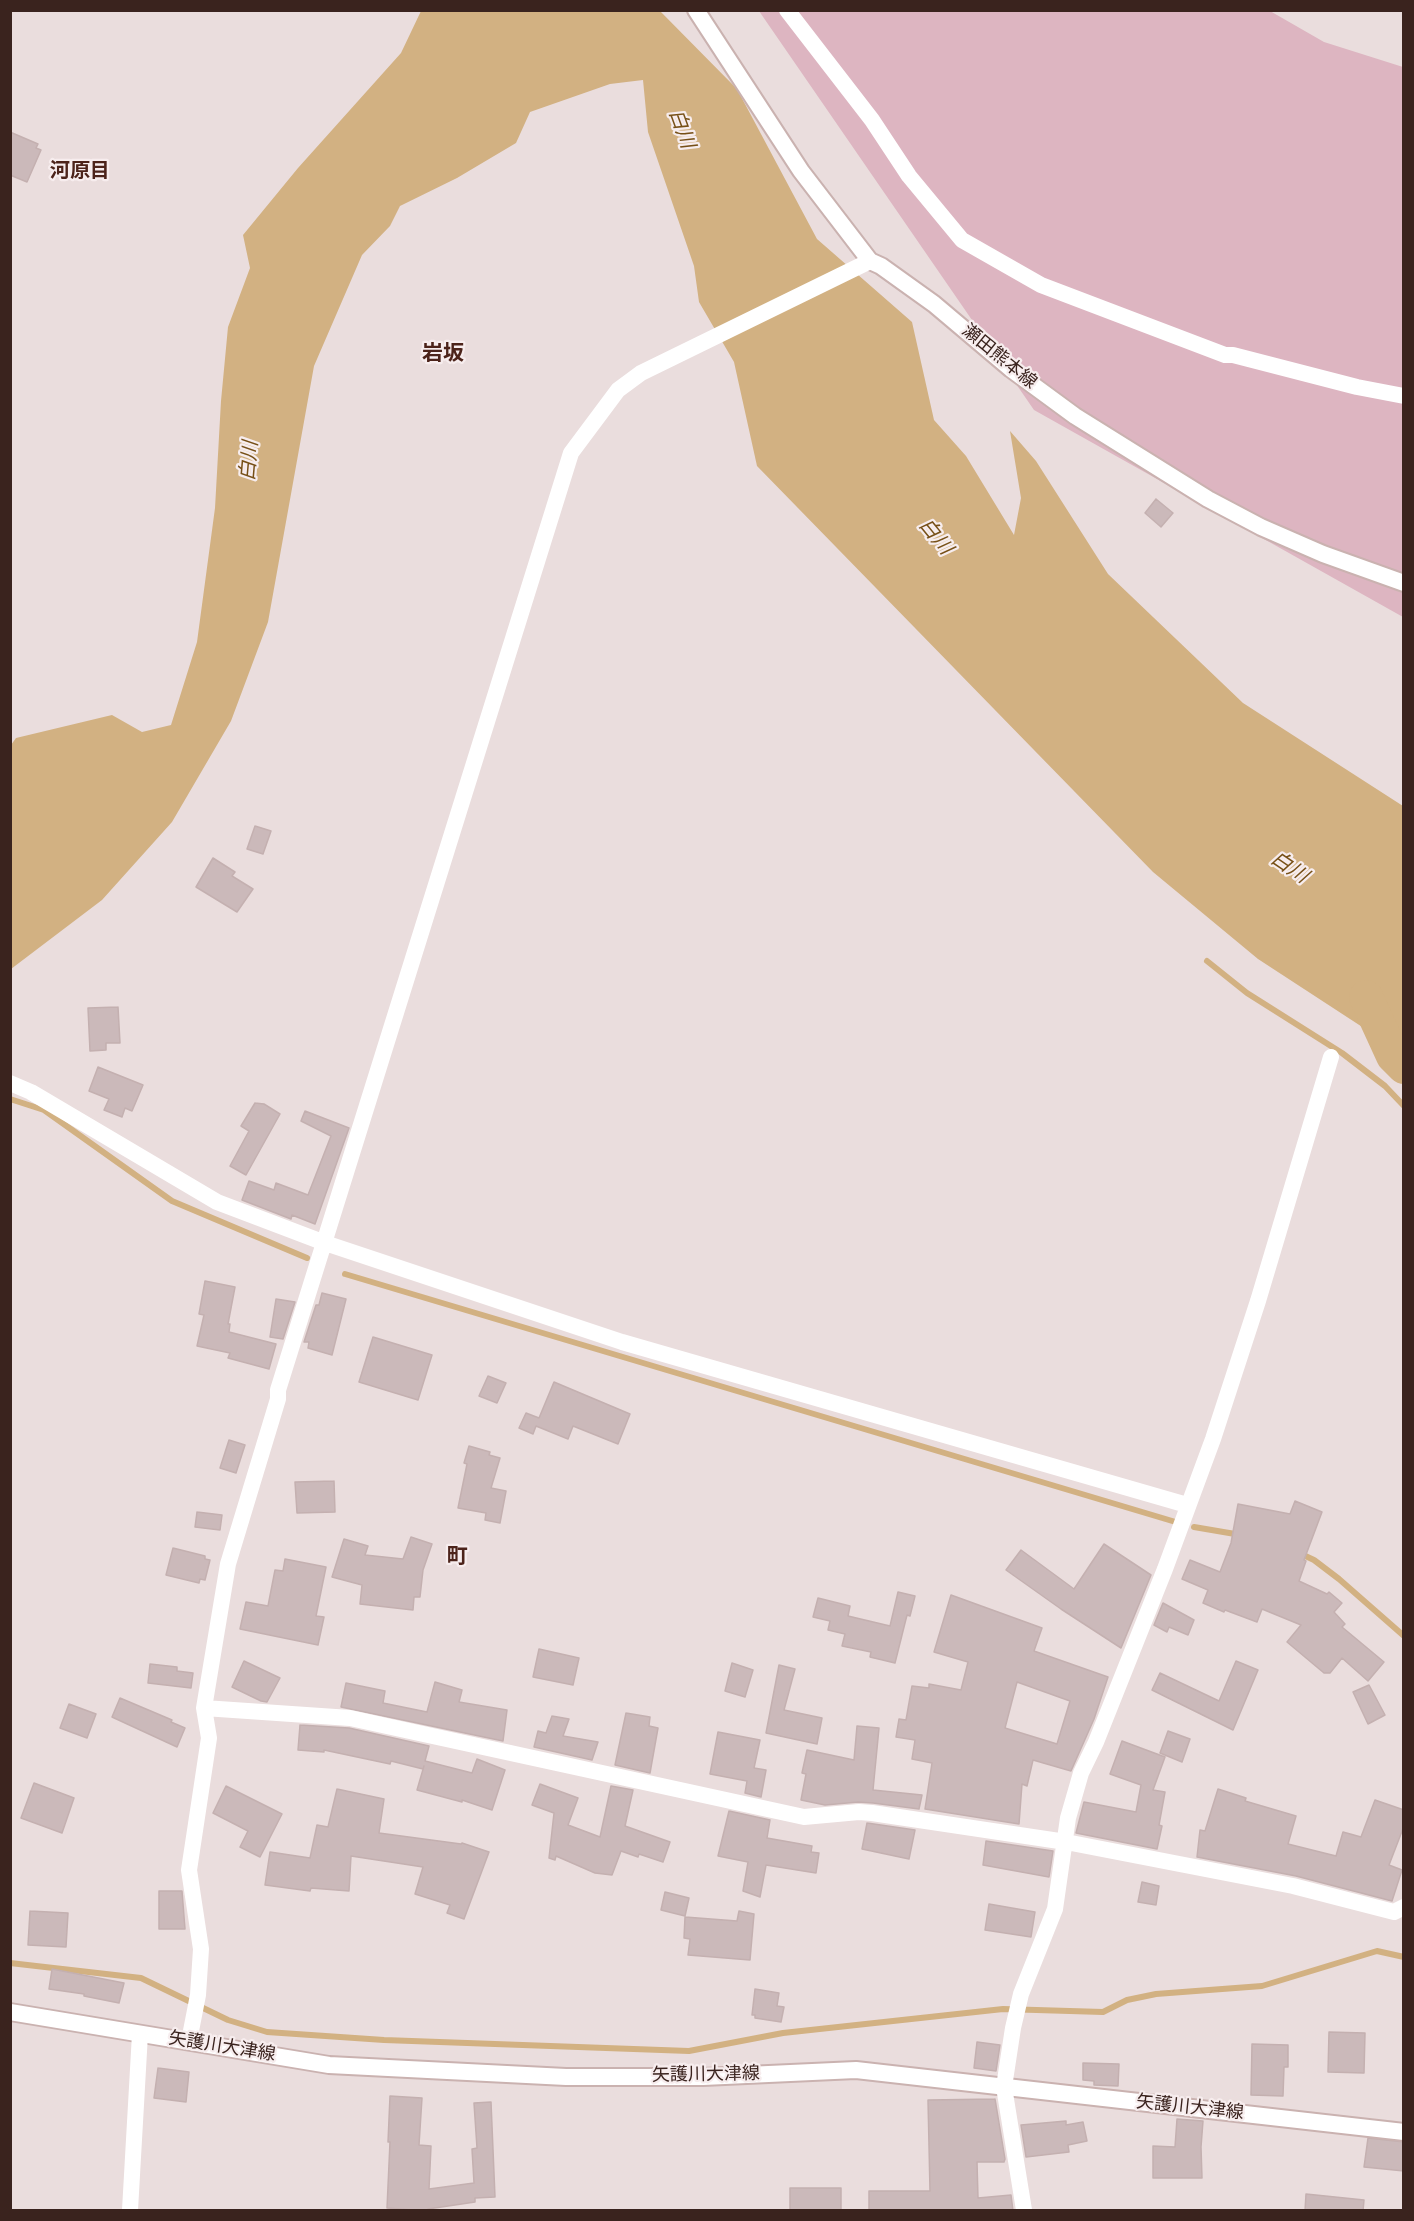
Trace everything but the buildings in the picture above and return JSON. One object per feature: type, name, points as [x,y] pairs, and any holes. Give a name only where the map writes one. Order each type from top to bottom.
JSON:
[{"type":"street","name":"瀬田熊本線","points":[[696,10],[863,264],[881,266],[934,304],[1011,369],[1075,416],[1208,499],[1281,536],[1323,554],[1404,583]]},
{"type":"street","points":[[787,10],[872,120],[909,176],[962,240],[1041,285],[1225,355],[1404,396]]},
{"type":"street","points":[[189,2041],[198,1995],[201,1949],[189,1870],[209,1738],[204,1708],[228,1564],[278,1399],[278,1390],[571,453],[618,390],[641,373],[863,264]]},
{"type":"street","points":[[1024,2211],[1004,2087],[1013,2028],[1022,1994],[1055,1909],[1068,1818],[1081,1773],[1096,1742],[1165,1569],[1213,1439],[1258,1301],[1331,1057]]},
{"type":"street","points":[[10,1083],[32,1092],[217,1202],[325,1243],[622,1342],[1187,1505]]},
{"type":"street","points":[[204,1708],[350,1718],[804,1817],[872,1813],[1065,1842],[1293,1886],[1394,1912],[1404,1907]]},
{"type":"street","name":"矢護川大津線","points":[[10,2012],[329,2065],[566,2077],[703,2077],[856,2070],[1404,2132]]},
{"type":"street","points":[[130,2211],[140,2034]]},
{"type":"shaded area","points":[[759,11],[1270,11],[1324,42],[1403,67],[1403,617],[1034,410]]},
{"type":"water","name":"白川","points":[[421,11],[660,11],[737,89],[817,239],[912,322],[934,420],[966,456],[1014,535],[1021,498],[1010,431],[1036,461],[1108,574],[1243,703],[1403,806],[1403,1045],[1373,1034],[1258,959],[1153,872],[757,466],[734,362],[699,302],[694,266],[648,132],[643,80],[610,84],[530,112],[516,143],[457,178],[400,206],[390,226],[362,255],[314,366],[268,622],[231,721],[172,822],[102,900],[11,969],[11,745],[16,738],[112,715],[142,732],[171,725],[197,642],[215,508],[228,327],[250,268],[243,235],[298,168],[401,53]]},
{"type":"waterway","points":[[1207,961],[1247,993],[1342,1053],[1385,1086],[1404,1106]]},
{"type":"waterway","points":[[1366,997],[1393,1056],[1404,1067]]},
{"type":"waterway","points":[[10,1099],[44,1110],[172,1201],[307,1258]]},
{"type":"waterway","points":[[345,1274],[1179,1523]]},
{"type":"waterway","points":[[1194,1527],[1241,1535]]},
{"type":"waterway","points":[[1299,1553],[1314,1560],[1339,1579],[1404,1636]]},
{"type":"waterway","points":[[10,1963],[141,1978],[228,2020],[267,2032],[384,2040],[689,2051],[783,2033],[1003,2009],[1103,2012],[1127,2000],[1156,1994],[1262,1986],[1377,1951],[1404,1957]]},
{"type":"district","name":"河原目","points":[[80,172]]},
{"type":"district","name":"岩坂","points":[[443,354]]},
{"type":"district","name":"町","points":[[457,1557]]}]
